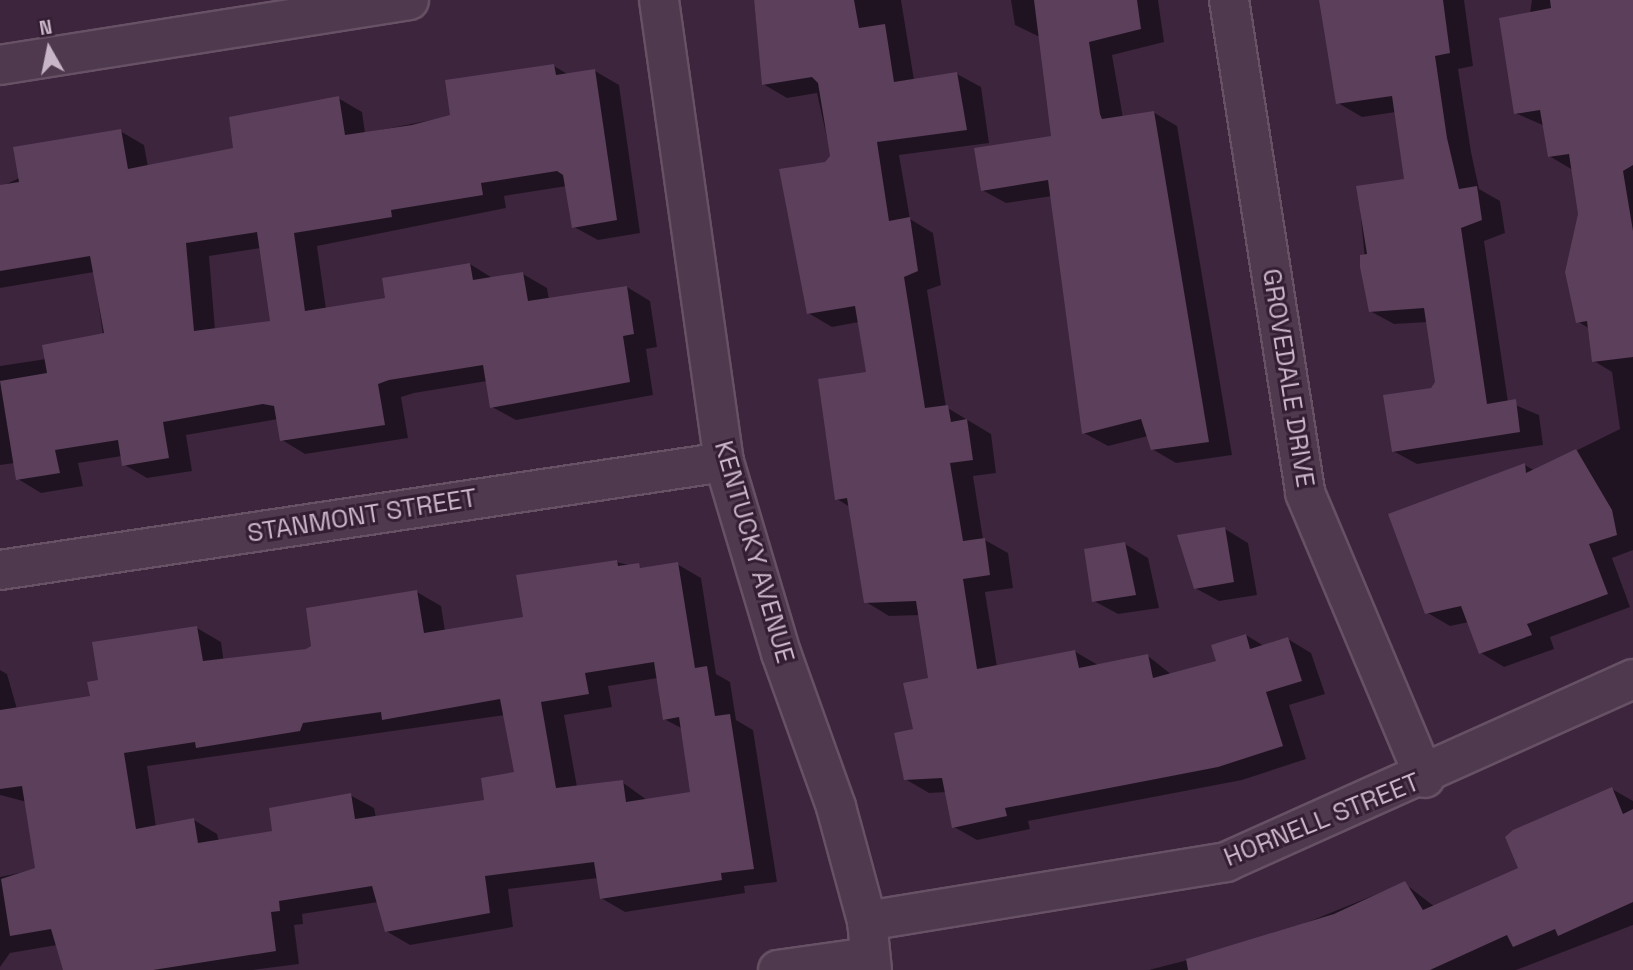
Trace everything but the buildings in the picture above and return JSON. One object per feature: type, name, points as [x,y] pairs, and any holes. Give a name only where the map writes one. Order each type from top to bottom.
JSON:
[{"type":"street","points":[[0,65],[409,0]]},
{"type":"street","name":"KENTUCKY AVENUE","points":[[659,0],[724,462],[870,949]]},
{"type":"street","name":"GROVEDALE DRIVE","points":[[1230,0],[1305,493],[1425,778]]},
{"type":"street","name":"STANMONT STREET","points":[[0,570],[724,462]]},
{"type":"street","name":"HORNELL STREET","points":[[778,970],[1226,862],[1425,778],[1633,679]]}]
